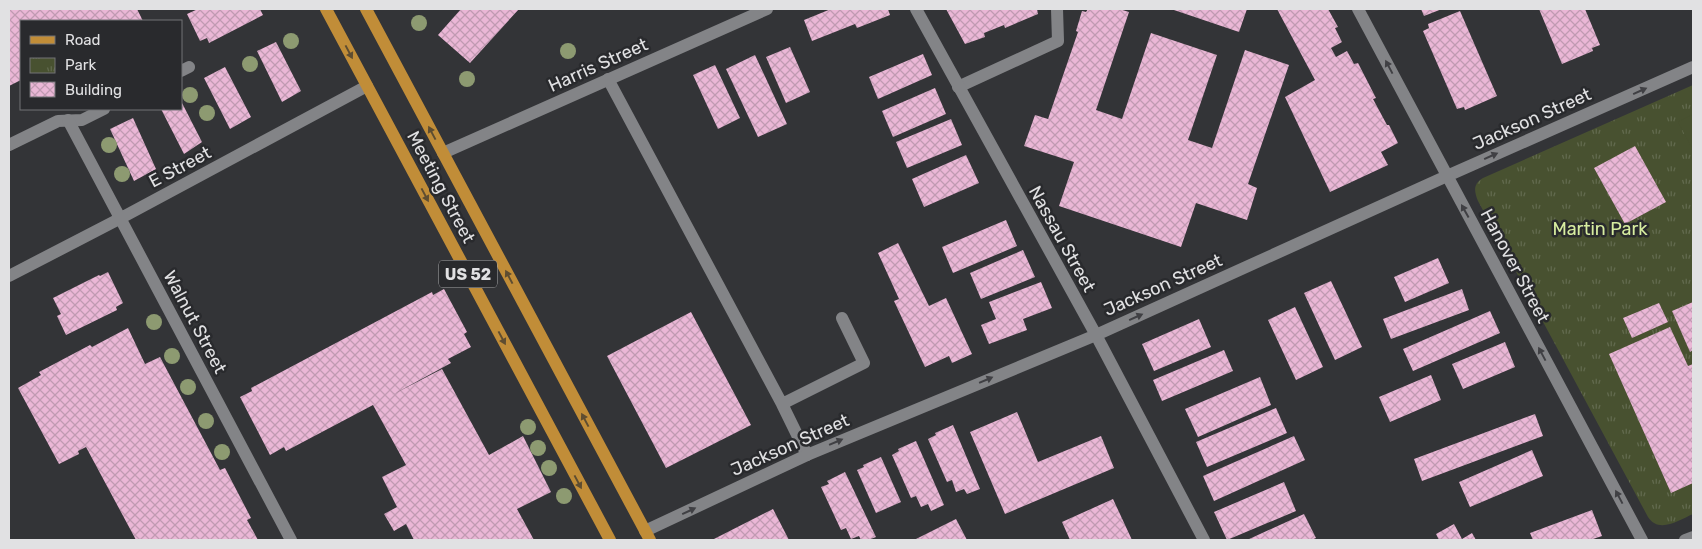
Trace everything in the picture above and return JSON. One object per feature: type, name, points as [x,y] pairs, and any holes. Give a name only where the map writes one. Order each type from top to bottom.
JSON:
[{"type":"main road","name":"Meeting Street","points":[[326,9],[610,540]]},
{"type":"main road","name":"Meeting Street","points":[[366,9],[647,536]]},
{"type":"street","name":"Harris Street","points":[[443,153],[767,9]]},
{"type":"street","name":"Nassau Street","points":[[916,9],[1096,335],[1204,540]]},
{"type":"street","points":[[958,88],[1058,40],[1057,9]]},
{"type":"street","name":"Hanover Street","points":[[1358,9],[1642,540]]},
{"type":"street","name":"Jackson Street","points":[[647,536],[807,455],[1096,335],[1693,67]]},
{"type":"street","points":[[608,79],[782,404],[807,455]]},
{"type":"street","name":"E Street","points":[[9,276],[367,86]]},
{"type":"street","points":[[9,145],[58,120],[82,120],[102,110]]},
{"type":"street","name":"Walnut Street","points":[[68,120],[291,540]]},
{"type":"street","points":[[782,404],[864,364],[842,318]]},
{"type":"street","points":[[1685,540],[1693,537]]},
{"type":"green space","name":"Martin Park","points":[[1693,85],[1693,514],[1676,522],[1658,525],[1648,517],[1478,201],[1475,188],[1477,183],[1483,178]]},
{"type":"green space","points":[[1693,114],[1693,150],[1678,122]]},
{"type":"building","points":[[9,9],[137,9],[142,20],[20,20],[20,80],[9,86]]},
{"type":"building","points":[[198,9],[260,9],[263,15],[209,43],[207,38],[200,41],[187,14]]},
{"type":"building","points":[[461,9],[519,9],[470,63],[438,35]]},
{"type":"building","points":[[831,9],[888,9],[890,15],[857,28],[855,24],[812,41],[804,20]]},
{"type":"building","points":[[946,9],[1037,9],[1038,14],[1005,28],[1004,25],[984,33],[985,37],[965,44]]},
{"type":"building","points":[[1088,9],[1119,9],[1129,12],[1096,110],[1122,119],[1151,33],[1217,55],[1188,140],[1212,148],[1245,50],[1289,65],[1248,184],[1257,188],[1247,220],[1196,203],[1181,247],[1059,206],[1074,162],[1024,146],[1035,115],[1048,119],[1078,32],[1076,31],[1082,11],[1086,12]]},
{"type":"building","points":[[1171,9],[1247,9],[1239,32]]},
{"type":"building","points":[[1277,9],[1328,9],[1338,27],[1335,28],[1342,42],[1331,48],[1336,57],[1347,51],[1354,64],[1358,63],[1376,98],[1373,99],[1398,143],[1381,152],[1388,165],[1330,192],[1285,97],[1315,80]]},
{"type":"building","points":[[1421,9],[1442,9],[1424,16]]},
{"type":"building","points":[[1539,9],[1585,9],[1600,45],[1592,48],[1593,51],[1562,64]]},
{"type":"building","points":[[1460,11],[1497,96],[1465,110],[1464,107],[1457,109],[1423,31],[1429,28],[1428,24]]},
{"type":"building","points":[[276,42],[301,91],[282,102],[257,51]]},
{"type":"building","points":[[790,47],[810,92],[786,103],[766,57]]},
{"type":"building","points":[[923,54],[932,75],[878,99],[869,77]]},
{"type":"building","points":[[755,55],[787,124],[758,137],[726,69]]},
{"type":"building","points":[[715,65],[740,118],[718,129],[693,75]]},
{"type":"building","points":[[225,67],[251,117],[230,129],[204,78]]},
{"type":"building","points":[[935,88],[946,114],[893,137],[882,111]]},
{"type":"building","points":[[182,103],[202,142],[184,154],[162,110],[182,110]]},
{"type":"building","points":[[133,118],[156,169],[134,181],[110,129]]},
{"type":"building","points":[[951,119],[962,145],[907,168],[896,142]]},
{"type":"building","points":[[1635,146],[1666,202],[1625,224],[1594,168]]},
{"type":"building","points":[[966,155],[979,183],[924,207],[912,179]]},
{"type":"building","points":[[1006,220],[1017,246],[953,273],[942,247]]},
{"type":"building","points":[[898,243],[929,306],[946,298],[972,354],[952,363],[949,356],[925,367],[894,301],[899,299],[878,253]]},
{"type":"building","points":[[1023,250],[1035,277],[981,299],[970,273]]},
{"type":"building","points":[[1438,258],[1449,283],[1405,302],[1394,277]]},
{"type":"building","points":[[108,272],[123,303],[116,307],[117,310],[66,335],[57,316],[61,314],[53,298]]},
{"type":"building","points":[[1331,281],[1362,347],[1335,360],[1304,293]]},
{"type":"building","points":[[1041,282],[1052,308],[1023,319],[1027,330],[989,344],[981,325],[996,319],[989,302]]},
{"type":"building","points":[[444,289],[467,332],[464,334],[471,347],[448,359],[451,363],[392,395],[442,369],[489,455],[523,436],[551,492],[517,509],[534,540],[414,540],[406,524],[394,531],[384,514],[397,507],[382,477],[406,465],[373,405],[286,451],[284,447],[270,455],[240,397],[252,391],[251,388],[432,292],[433,295]]},
{"type":"building","points":[[1462,289],[1469,310],[1391,339],[1383,319]]},
{"type":"building","points":[[1693,302],[1693,350],[1690,352],[1672,311]]},
{"type":"building","points":[[1659,303],[1668,322],[1632,338],[1623,318]]},
{"type":"building","points":[[1295,307],[1323,367],[1296,380],[1268,320]]},
{"type":"building","points":[[1490,311],[1500,333],[1413,371],[1403,349]]},
{"type":"building","points":[[691,312],[751,425],[666,468],[607,356]]},
{"type":"building","points":[[1199,319],[1211,347],[1154,371],[1142,344]]},
{"type":"building","points":[[1670,327],[1688,366],[1693,364],[1693,483],[1671,493],[1609,354]]},
{"type":"building","points":[[128,328],[145,364],[160,357],[220,470],[225,468],[251,518],[247,520],[258,540],[136,540],[86,447],[78,451],[79,454],[59,464],[18,388],[41,375],[39,372],[90,345],[92,347]]},
{"type":"building","points":[[1505,342],[1515,367],[1463,389],[1452,364]]},
{"type":"building","points":[[1224,350],[1233,371],[1162,401],[1153,380]]},
{"type":"building","points":[[1431,375],[1441,400],[1390,422],[1379,397]]},
{"type":"building","points":[[1260,377],[1271,405],[1198,437],[1185,409]]},
{"type":"building","points":[[1276,408],[1287,433],[1207,467],[1196,442]]},
{"type":"building","points":[[1017,412],[1038,462],[1101,436],[1114,468],[1005,514],[970,432]]},
{"type":"building","points":[[1535,414],[1543,436],[1422,481],[1414,459]]},
{"type":"building","points":[[953,425],[980,489],[967,494],[964,489],[956,492],[952,480],[947,482],[928,439],[936,435],[935,433]]},
{"type":"building","points":[[1294,436],[1305,460],[1214,501],[1203,476]]},
{"type":"building","points":[[916,441],[944,505],[931,511],[928,504],[921,507],[916,496],[911,498],[892,455],[899,451],[898,449]]},
{"type":"building","points":[[1532,450],[1543,476],[1470,507],[1459,482]]},
{"type":"building","points":[[881,457],[901,502],[876,513],[857,470],[864,467],[863,465]]},
{"type":"building","points":[[845,472],[876,537],[861,540],[859,536],[851,539],[846,528],[841,530],[821,487],[829,484],[827,481]]},
{"type":"building","points":[[1284,482],[1296,511],[1227,540],[1214,512]]},
{"type":"building","points":[[1113,499],[1132,540],[1070,540],[1062,522]]},
{"type":"building","points":[[773,509],[789,540],[712,540]]},
{"type":"building","points":[[1592,510],[1602,536],[1590,540],[1533,540],[1530,533]]},
{"type":"building","points":[[1304,514],[1316,538],[1311,540],[1247,540]]},
{"type":"building","points":[[956,519],[967,540],[914,540]]},
{"type":"building","points":[[1454,524],[1462,539],[1472,533],[1476,540],[1439,540],[1436,534]]}]
